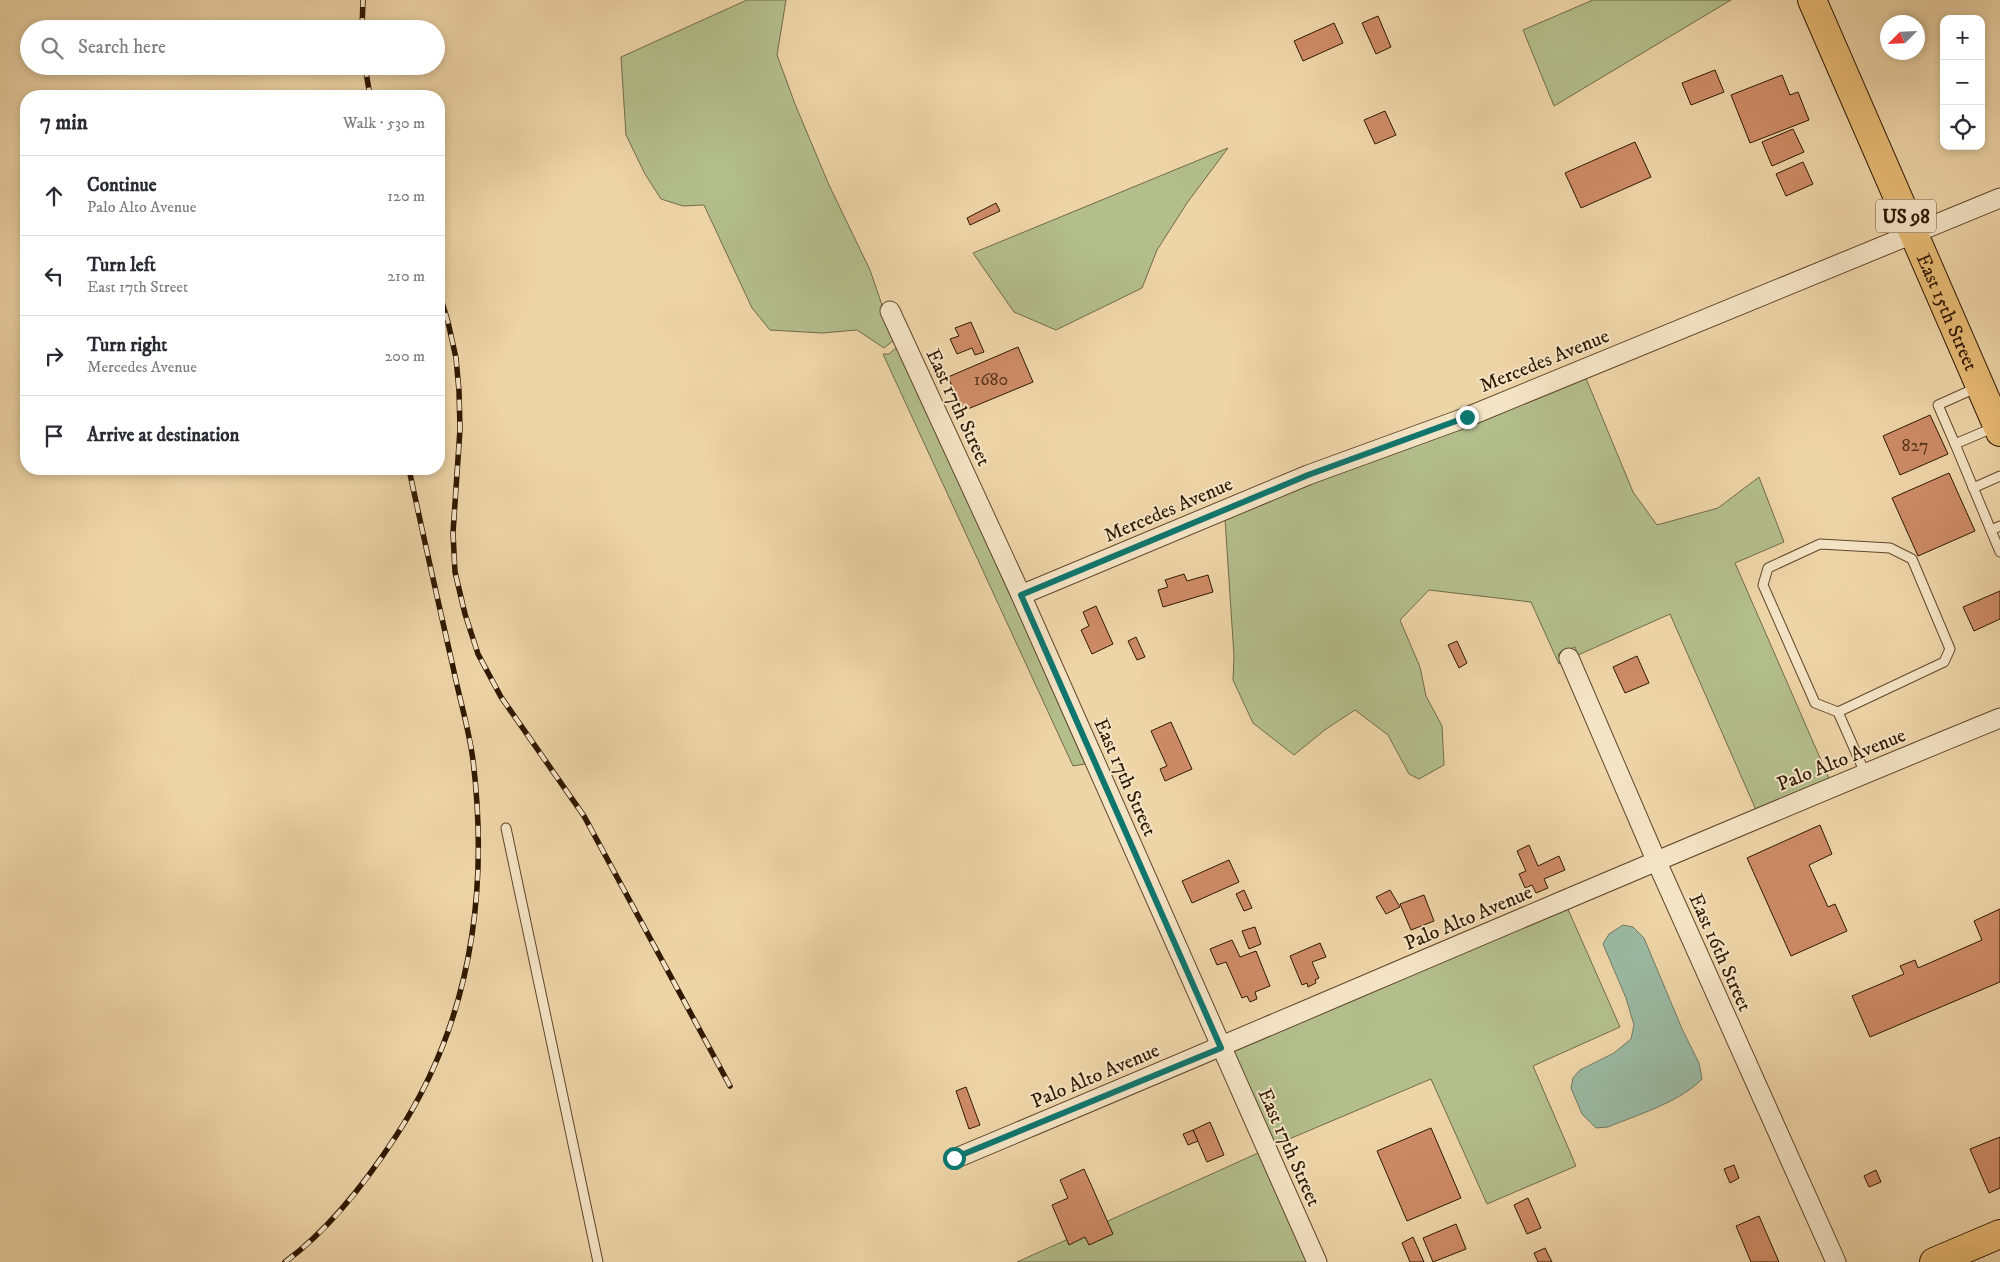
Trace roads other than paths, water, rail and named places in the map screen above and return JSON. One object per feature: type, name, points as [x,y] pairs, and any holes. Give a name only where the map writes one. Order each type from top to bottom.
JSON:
[{"type":"main road","name":"East 15th Street","points":[[1812,0],[1999,429]]},
{"type":"main road","points":[[1934,1262],[2000,1234]]},
{"type":"street","name":"Mercedes Avenue","points":[[1021,595],[1308,475],[1467,417],[1913,232],[2000,198]]},
{"type":"street","name":"East 17th Street","points":[[890,312],[1021,595],[1317,1262]]},
{"type":"street","name":"East 16th Street","points":[[1569,658],[1656,860],[1836,1262]]},
{"type":"street","name":"Palo Alto Avenue","points":[[954,1158],[1221,1048],[1656,860],[2000,718]]},
{"type":"lane","points":[[1980,386],[1938,405],[2000,552]]},
{"type":"lane","points":[[1954,444],[1999,429]]},
{"type":"lane","points":[[1973,488],[2000,476]]},
{"type":"lane","points":[[1991,530],[2000,526]]},
{"type":"lane","points":[[1838,712],[1944,662],[1950,648],[1912,559],[1890,548],[1820,544],[1768,568],[1764,585],[1814,703],[1838,712],[1866,773]]},
{"type":"lane","points":[[506,828],[598,1262]]},
{"type":"railway","points":[[362,20],[363,0]]},
{"type":"railway","points":[[366,75],[369,90]]},
{"type":"railway","points":[[445,312],[456,358],[459,391],[460,429],[453,533],[455,572],[465,614],[478,654],[501,697],[584,816],[730,1086]]},
{"type":"railway","points":[[285,1262],[332,1220],[360,1187],[396,1136],[421,1093],[442,1048],[458,1002],[469,955],[478,859],[473,760],[410,475]]}]
